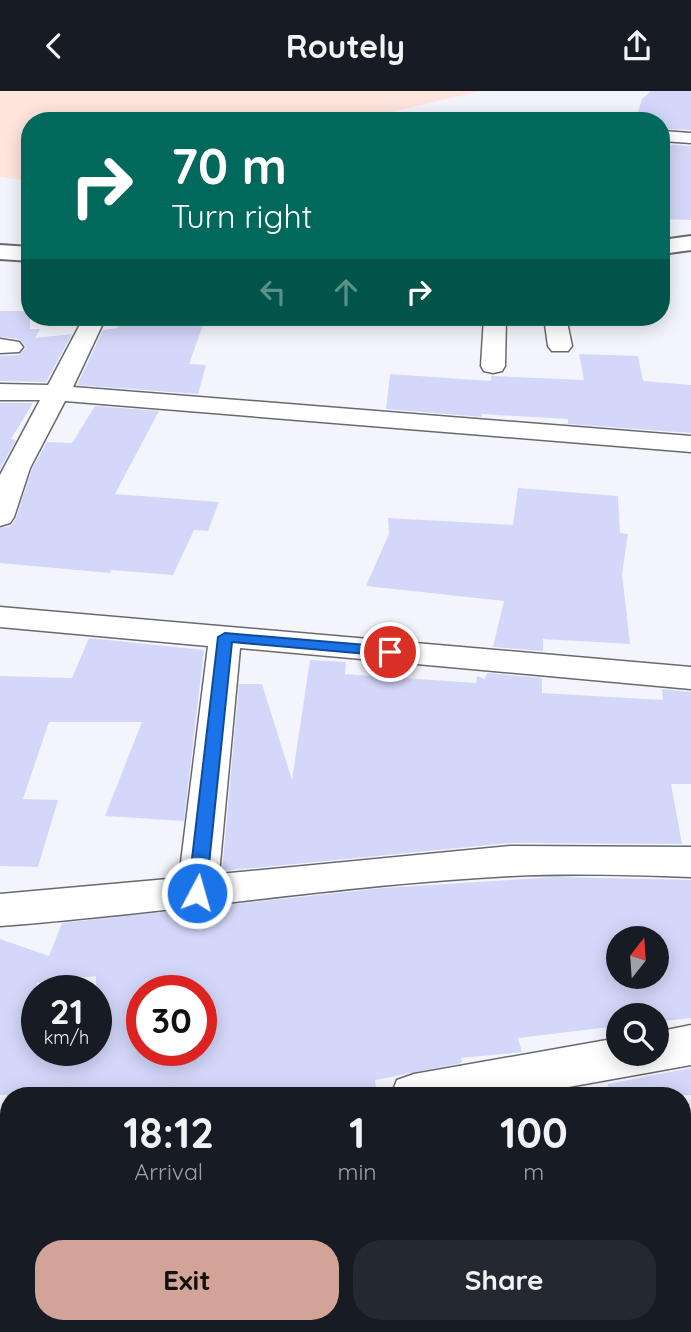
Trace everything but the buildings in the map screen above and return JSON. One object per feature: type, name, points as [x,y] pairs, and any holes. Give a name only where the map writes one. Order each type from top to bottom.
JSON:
[{"type":"main road","points":[[670,246],[691,243]]},
{"type":"main road","points":[[0,252],[21,253]]},
{"type":"street","points":[[670,137],[691,138]]},
{"type":"street","points":[[0,517],[16,468],[90,326]]},
{"type":"street","points":[[493,366],[495,326]]},
{"type":"street","points":[[556,326],[560,347]]},
{"type":"street","points":[[0,392],[57,393],[691,444]]},
{"type":"street","points":[[0,617],[691,678]]},
{"type":"street","points":[[197,893],[225,637]]},
{"type":"street","points":[[0,910],[487,863],[632,860],[691,862]]},
{"type":"street","points":[[669,1049],[691,1045]]},
{"type":"street","points":[[458,1087],[606,1060]]},
{"type":"shaded area","points":[[0,91],[481,91],[391,112],[21,112],[21,180],[0,177]]},
{"type":"route","points":[[197,893],[225,637],[390,652]]}]
